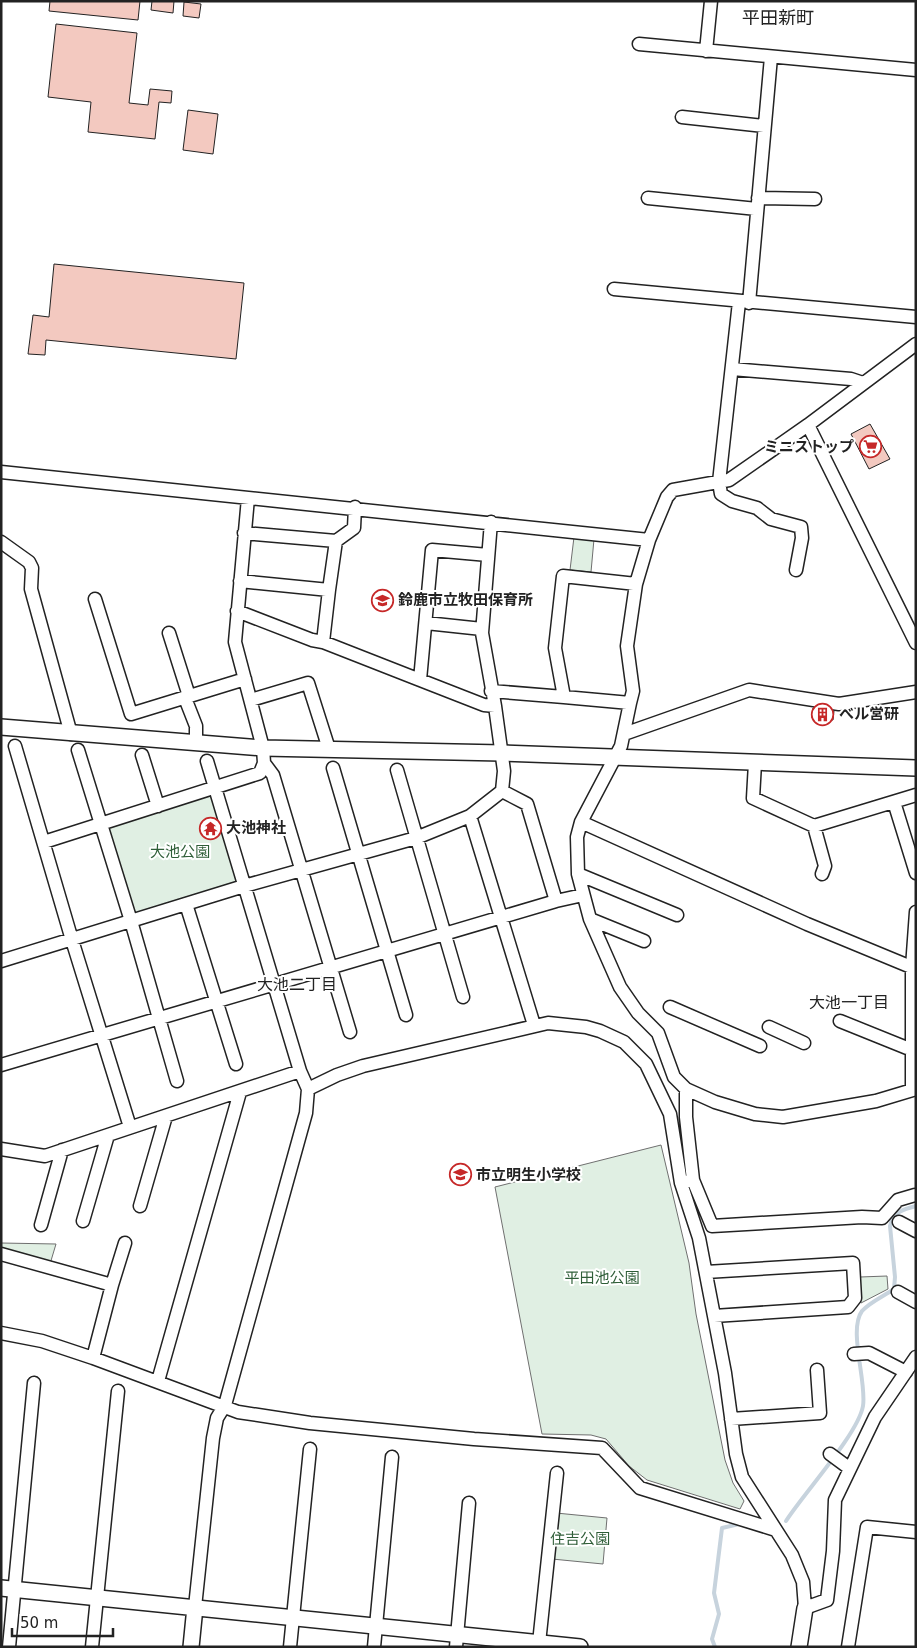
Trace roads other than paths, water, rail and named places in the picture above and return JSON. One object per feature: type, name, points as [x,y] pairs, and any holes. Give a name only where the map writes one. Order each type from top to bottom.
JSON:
[{"type":"street","points":[[706,50],[711,1]]},
{"type":"street","points":[[639,44],[916,70]]},
{"type":"street","points":[[771,57],[757,203],[744,302],[732,369],[719,482],[721,494],[732,501],[757,508],[771,519],[801,527],[802,538],[796,570]]},
{"type":"street","points":[[682,117],[764,126]]},
{"type":"street","points":[[648,198],[757,203],[815,199]]},
{"type":"street","points":[[614,290],[916,317]]},
{"type":"street","points":[[916,344],[808,425],[729,480],[673,490],[667,497],[649,540],[636,584],[627,646],[633,692],[621,746],[581,822],[577,837],[578,874],[590,919],[620,987],[638,1013],[658,1033],[674,1077],[686,1089],[715,1102],[754,1114],[783,1117],[876,1101],[914,1089],[912,1048],[916,912]]},
{"type":"street","points":[[732,369],[851,379],[863,383]]},
{"type":"street","points":[[808,425],[916,643]]},
{"type":"street","points":[[1,472],[248,498],[355,507],[649,540]]},
{"type":"street","points":[[44,842],[252,778],[260,773],[264,763],[263,748],[235,642],[248,498]]},
{"type":"street","points":[[244,533],[336,541],[354,528],[355,507]]},
{"type":"street","points":[[1,961],[244,886],[416,838],[470,816],[502,791],[504,771],[502,753],[496,706],[491,691],[482,630],[491,522]]},
{"type":"street","points":[[323,642],[336,541]]},
{"type":"street","points":[[1,542],[29,562],[32,568],[31,589],[71,734]]},
{"type":"street","points":[[420,680],[432,550],[488,555]]},
{"type":"street","points":[[564,697],[555,648],[563,576],[636,584]]},
{"type":"street","points":[[240,581],[329,590]]},
{"type":"street","points":[[95,599],[131,714],[245,679]]},
{"type":"street","points":[[237,611],[323,642],[484,705],[496,706]]},
{"type":"street","points":[[426,623],[482,630]]},
{"type":"street","points":[[169,633],[196,726],[196,742]]},
{"type":"street","points":[[251,700],[308,684],[329,749]]},
{"type":"street","points":[[624,734],[749,690],[839,704],[916,692]]},
{"type":"street","points":[[491,691],[630,703]]},
{"type":"street","points":[[1,727],[263,748],[502,753],[916,768]]},
{"type":"street","points":[[15,746],[130,1128]]},
{"type":"street","points":[[78,750],[131,921],[177,1081]]},
{"type":"street","points":[[142,755],[158,806]]},
{"type":"street","points":[[191,1647],[213,1438],[217,1418],[225,1405],[306,1113],[308,1088],[300,1071],[207,761]]},
{"type":"street","points":[[264,763],[273,775],[350,1032]]},
{"type":"street","points":[[755,763],[753,798],[814,826],[916,795]]},
{"type":"street","points":[[333,768],[406,1015]]},
{"type":"street","points":[[397,770],[464,997]]},
{"type":"street","points":[[502,791],[527,804],[556,901]]},
{"type":"street","points":[[894,802],[916,873]]},
{"type":"street","points":[[470,816],[534,1025]]},
{"type":"street","points":[[581,822],[807,924],[914,968]]},
{"type":"street","points":[[814,826],[825,866],[822,874]]},
{"type":"street","points":[[578,874],[677,916]]},
{"type":"street","points":[[1,1066],[556,901],[583,895]]},
{"type":"street","points":[[186,904],[236,1064]]},
{"type":"street","points":[[590,919],[644,941]]},
{"type":"street","points":[[670,1007],[760,1046]]},
{"type":"street","points":[[840,1021],[907,1048],[912,1048]]},
{"type":"street","points":[[308,1088],[363,1066],[548,1023],[586,1027],[624,1042],[639,1055],[660,1088],[670,1114],[687,1182],[706,1272],[736,1454],[742,1476],[792,1555],[803,1582],[805,1608],[799,1647]]},
{"type":"street","points":[[769,1027],[804,1043]]},
{"type":"street","points":[[1,1149],[45,1156],[300,1071]]},
{"type":"street","points":[[686,1089],[687,1182],[712,1226],[882,1218],[898,1200],[915,1195]]},
{"type":"street","points":[[158,1381],[240,1092]]},
{"type":"street","points":[[140,1206],[166,1116]]},
{"type":"street","points":[[83,1221],[108,1135]]},
{"type":"street","points":[[41,1225],[62,1150]]},
{"type":"street","points":[[899,1222],[916,1231]]},
{"type":"street","points":[[93,1358],[125,1243]]},
{"type":"street","points":[[1,1254],[112,1285]]},
{"type":"street","points":[[706,1272],[853,1263],[855,1298],[848,1307],[714,1316]]},
{"type":"street","points":[[898,1292],[916,1302]]},
{"type":"street","points":[[1,1333],[42,1341],[93,1358],[225,1405],[238,1412],[310,1423],[474,1439],[602,1448],[640,1488],[776,1530]]},
{"type":"street","points":[[854,1354],[869,1353],[906,1372]]},
{"type":"street","points":[[805,1608],[827,1600],[833,1551],[834,1500],[845,1465],[916,1357]]},
{"type":"street","points":[[731,1419],[820,1413],[818,1370]]},
{"type":"street","points":[[9,1647],[8,1589],[34,1383]]},
{"type":"street","points":[[92,1647],[118,1391]]},
{"type":"street","points":[[290,1647],[310,1449]]},
{"type":"street","points":[[830,1454],[845,1465]]},
{"type":"street","points":[[374,1647],[392,1457]]},
{"type":"street","points":[[539,1643],[557,1473]]},
{"type":"street","points":[[457,1641],[469,1503]]},
{"type":"street","points":[[848,1647],[867,1527],[916,1532]]},
{"type":"street","points":[[8,1589],[376,1626],[457,1641],[539,1643],[580,1647]]},
{"type":"waterway","points":[[786,1521],[841,1447],[859,1418],[864,1396],[857,1343],[858,1320],[865,1308],[894,1289],[895,1277],[891,1221],[896,1214],[916,1206]]},
{"type":"waterway","points":[[715,1647],[712,1639],[719,1614],[714,1593],[722,1528],[739,1524]]},
{"type":"place","name":"ミニストップ","points":[[870,447]]},
{"type":"place","name":"鈴鹿市立牧田保育所","points":[[382,600]]},
{"type":"place","name":"べル営研","points":[[823,714]]},
{"type":"place","name":"大池神社","points":[[210,828]]},
{"type":"place","name":"市立明生小学校","points":[[460,1175]]},
{"type":"district","name":"平田新町","points":[[778,17]]},
{"type":"district","name":"大池二丁目","points":[[297,984]]},
{"type":"district","name":"大池一丁目","points":[[849,1002]]},
{"type":"park label","name":"大池公園","points":[[180,852]]},
{"type":"park label","name":"平田池公園","points":[[602,1278]]},
{"type":"park label","name":"住吉公園","points":[[580,1539]]}]
